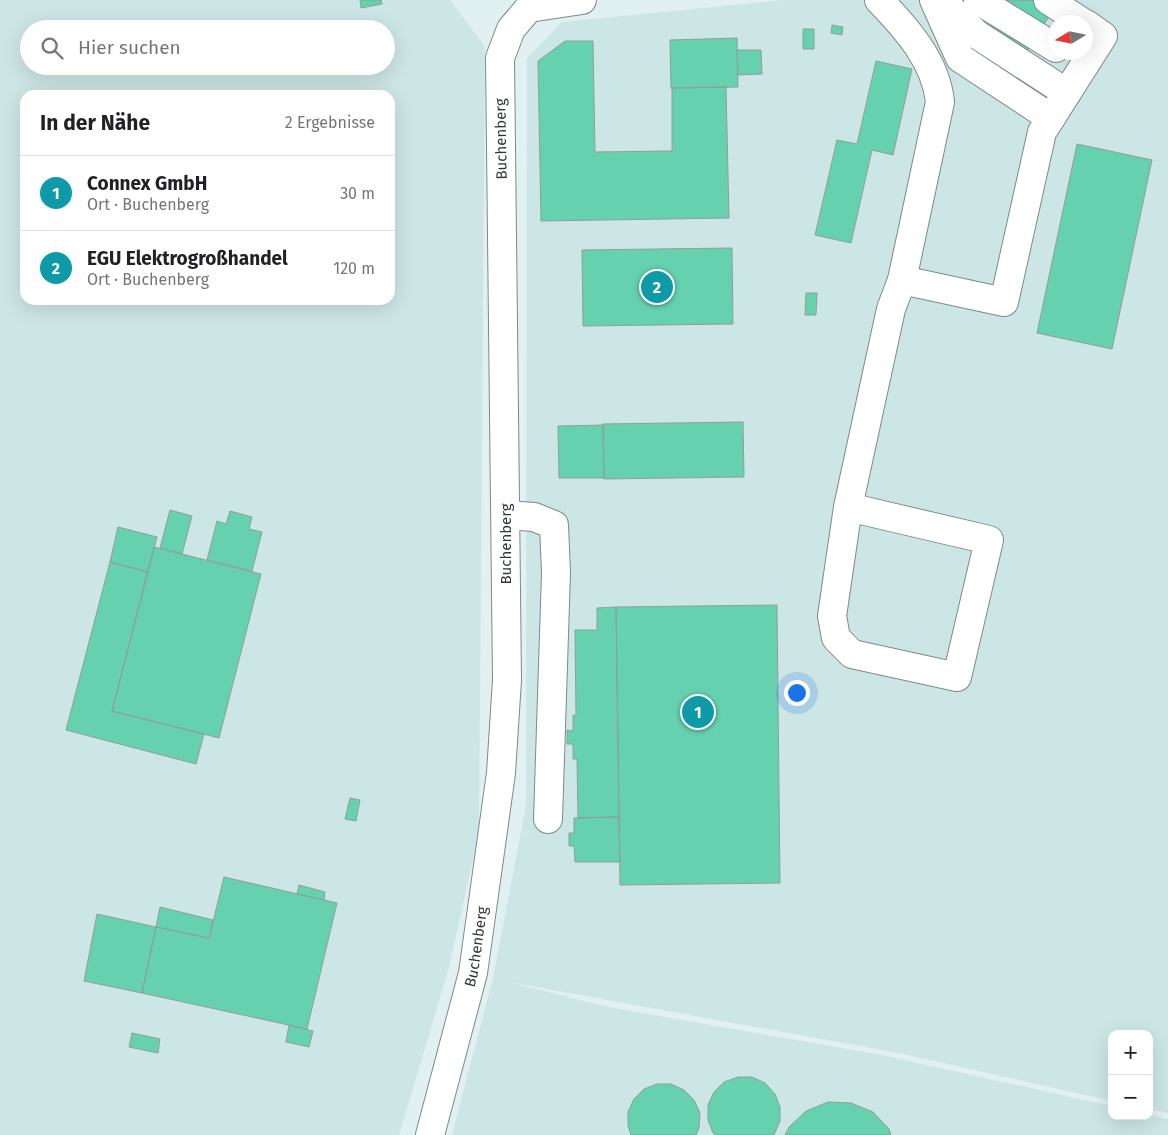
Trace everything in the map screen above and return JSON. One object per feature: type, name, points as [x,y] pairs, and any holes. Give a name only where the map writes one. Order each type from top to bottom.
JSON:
[{"type":"street","name":"Buchenberg","points":[[430,1135],[473,973],[502,773],[507,680],[500,58],[525,4],[582,0]]},
{"type":"street","points":[[848,507],[989,540],[957,678],[852,654],[836,638],[832,616],[848,507],[891,309],[902,280],[940,102],[938,85],[910,32],[880,0]]},
{"type":"street","points":[[934,0],[960,58],[1051,118]]},
{"type":"street","points":[[942,0],[976,34],[1067,93]]},
{"type":"street","points":[[978,0],[1048,43]]},
{"type":"street","points":[[1048,0],[1070,15]]},
{"type":"street","points":[[1093,30],[1103,36],[1093,44]]},
{"type":"street","points":[[902,280],[1004,302],[1042,132],[1067,93],[1073,60]]},
{"type":"street","points":[[506,516],[534,517],[554,525],[556,573],[548,819]]},
{"type":"shaded area","points":[[0,0],[450,0],[485,47],[479,833],[448,971],[399,1135],[0,1135]]},
{"type":"shaded area","points":[[784,0],[1168,0],[1168,1113],[1153,1110],[1153,1030],[1108,1030],[1108,1100],[899,1053],[509,982],[608,1007],[881,1055],[1108,1105],[1108,1120],[1153,1120],[1153,1116],[1168,1119],[1168,1135],[452,1135],[493,978],[526,806],[527,58],[562,22]]},
{"type":"building","points":[[360,0],[381,0],[382,4],[361,8]]},
{"type":"building","points":[[1006,0],[1059,1],[1050,15],[1048,15],[1048,18],[1005,85],[967,61]]},
{"type":"building","points":[[832,25],[843,27],[842,35],[831,33]]},
{"type":"building","points":[[803,29],[814,29],[814,49],[803,49]]},
{"type":"building","points":[[737,38],[738,87],[671,88],[670,40]]},
{"type":"building","points":[[565,41],[593,41],[595,152],[672,151],[672,88],[726,87],[729,218],[541,221],[538,61]]},
{"type":"building","points":[[737,50],[761,50],[762,74],[738,75]]},
{"type":"building","points":[[876,61],[912,69],[893,155],[872,150],[851,243],[815,235],[837,140],[857,144]]},
{"type":"building","points":[[1077,144],[1152,160],[1112,349],[1037,333]]},
{"type":"building","points":[[732,248],[733,324],[583,326],[582,250]]},
{"type":"building","points":[[806,293],[817,293],[816,315],[805,315]]},
{"type":"building","points":[[743,422],[744,477],[604,479],[603,424]]},
{"type":"building","points":[[603,425],[604,478],[559,478],[558,426]]},
{"type":"building","points":[[170,510],[192,516],[182,554],[160,548]]},
{"type":"building","points":[[230,511],[252,517],[249,529],[262,532],[252,571],[207,560],[217,521],[226,524]]},
{"type":"building","points":[[118,527],[157,537],[148,572],[110,562]]},
{"type":"building","points":[[154,547],[261,574],[219,738],[112,711]]},
{"type":"building","points":[[110,562],[148,572],[112,711],[204,734],[196,764],[66,730]]},
{"type":"building","points":[[777,605],[780,883],[620,885],[616,607]]},
{"type":"building","points":[[616,607],[619,817],[578,818],[577,759],[573,759],[573,744],[567,744],[567,730],[573,731],[573,715],[576,715],[575,630],[597,630],[597,608]]},
{"type":"building","points":[[350,798],[360,800],[356,821],[345,819]]},
{"type":"building","points":[[619,817],[620,862],[575,862],[574,846],[569,846],[569,833],[574,833],[574,818]]},
{"type":"building","points":[[224,877],[337,903],[307,1029],[142,993],[156,927],[209,938]]},
{"type":"building","points":[[299,885],[325,892],[324,900],[297,894]]},
{"type":"building","points":[[160,907],[213,920],[209,938],[156,927]]},
{"type":"building","points":[[97,914],[156,927],[142,993],[84,981]]},
{"type":"building","points":[[289,1025],[313,1031],[309,1047],[286,1042]]},
{"type":"building","points":[[132,1033],[160,1039],[158,1053],[129,1047]]},
{"type":"building","points":[[738,1077],[752,1077],[765,1083],[775,1094],[780,1107],[780,1121],[774,1135],[715,1135],[713,1133],[708,1120],[708,1105],[714,1092],[724,1082]]},
{"type":"building","points":[[657,1084],[671,1084],[684,1090],[694,1100],[700,1113],[699,1128],[696,1135],[631,1135],[628,1126],[628,1112],[634,1099],[644,1089]]},
{"type":"building","points":[[828,1102],[851,1103],[873,1112],[889,1129],[891,1135],[785,1135],[789,1127],[806,1111]]},
{"type":"place","name":"EGU Elektrogroßhandel","points":[[657,287]]},
{"type":"place","name":"Connex GmbH","points":[[698,712]]}]
